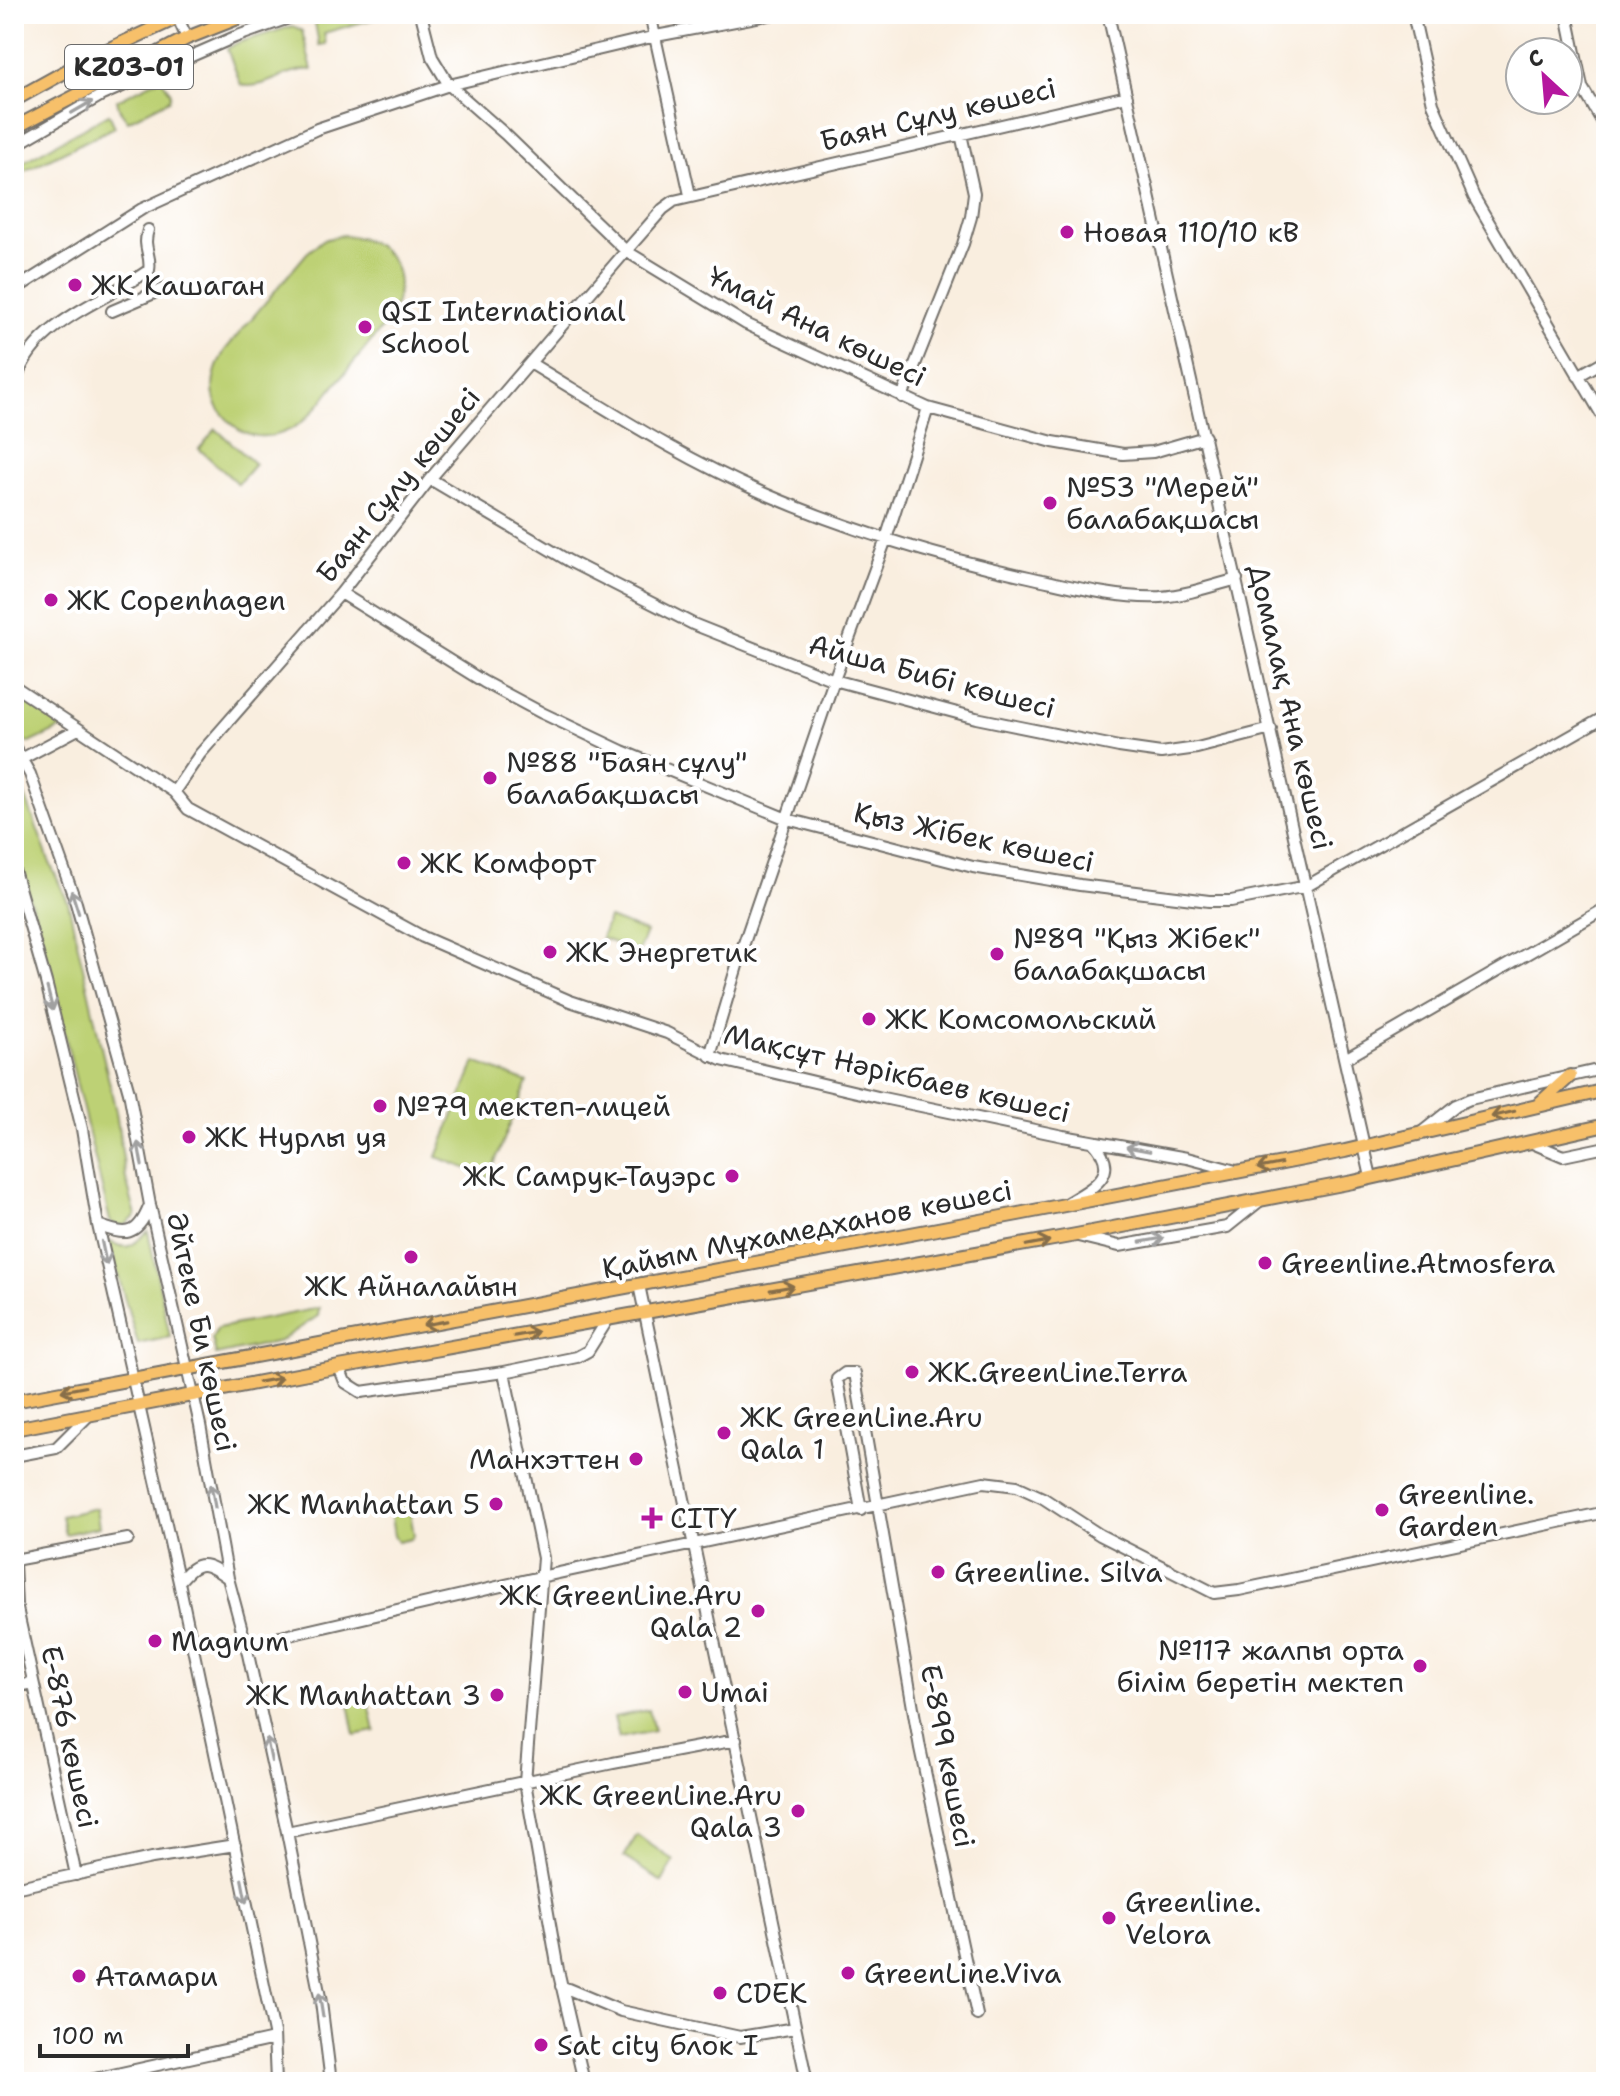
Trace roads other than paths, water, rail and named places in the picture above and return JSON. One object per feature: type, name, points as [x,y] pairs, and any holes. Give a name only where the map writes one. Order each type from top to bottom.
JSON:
[{"type":"main road","name":"KZ03-01","points":[[14,128],[187,38],[248,14]]},
{"type":"main road","name":"KZ03-01","points":[[14,100],[78,64],[180,15]]},
{"type":"main road","points":[[1537,1106],[1570,1076]]},
{"type":"main road","name":"Қайым Мұхамедханов көшесі","points":[[14,1401],[1238,1172],[1365,1147],[1606,1090]]},
{"type":"main road","name":"Қайым Мұхамедханов көшесі","points":[[14,1429],[339,1367],[1076,1235],[1371,1177],[1606,1125]]},
{"type":"street","points":[[14,146],[102,95],[235,37],[300,14]]},
{"type":"street","points":[[650,14],[690,195]]},
{"type":"street","points":[[14,290],[142,209],[317,129],[449,85],[656,36],[773,14]]},
{"type":"street","name":"Домалақ Ана көшесі","points":[[1108,14],[1371,1177]]},
{"type":"street","points":[[1413,14],[1433,104],[1474,197],[1606,422]]},
{"type":"street","points":[[1567,14],[1582,87],[1606,128]]},
{"type":"street","points":[[180,15],[187,38]]},
{"type":"street","name":"Ұмай Ана көшесі","points":[[424,16],[432,57],[449,85],[505,134],[626,251],[746,324],[928,408],[1053,442],[1123,454],[1153,452],[1205,437]]},
{"type":"street","name":"Баян Сұлу көшесі","points":[[174,792],[200,754],[341,593],[430,479],[663,209],[690,195],[1127,96]]},
{"type":"street","points":[[902,397],[971,217],[974,193],[961,134]]},
{"type":"street","points":[[14,388],[16,376],[38,342],[70,315],[149,270],[145,250],[148,230]]},
{"type":"street","points":[[112,311],[166,288]]},
{"type":"street","points":[[1578,376],[1606,360]]},
{"type":"street","points":[[530,363],[686,454],[760,492],[886,539],[986,567],[1087,590],[1130,596],[1160,597],[1187,593],[1237,579]]},
{"type":"street","points":[[710,1056],[742,949],[886,539],[928,408]]},
{"type":"street","name":"Айша Бибі көшесі","points":[[430,479],[569,561],[693,624],[834,680],[976,718],[1161,753],[1197,748],[1271,729]]},
{"type":"street","name":"Қыз Жібек көшесі","points":[[341,593],[484,682],[542,713],[622,751],[787,819],[973,867],[1080,885],[1231,901],[1307,886],[1606,716]]},
{"type":"street","name":"Мақсұт Нәрікбаев көшесі","points":[[14,686],[174,792],[188,809],[423,937],[570,1001],[667,1033],[710,1056],[863,1094],[1187,1158],[1238,1172]]},
{"type":"street","points":[[18,761],[78,729]]},
{"type":"street","name":"Әйтеке Би көшесі","points":[[14,746],[18,761],[30,774],[76,903],[129,1092],[150,1205],[193,1394],[228,1578],[287,1832],[321,2002],[331,2082]]},
{"type":"street","points":[[14,870],[46,982],[82,1129],[98,1225],[235,1845],[274,2039],[276,2082]]},
{"type":"street","points":[[1345,1059],[1606,908]]},
{"type":"street","points":[[1419,1134],[1456,1105],[1470,1099],[1606,1068]]},
{"type":"street","points":[[1061,1206],[1099,1184],[1105,1169],[1103,1152],[1092,1141]]},
{"type":"street","points":[[1530,1142],[1563,1156],[1606,1147]]},
{"type":"street","points":[[1076,1235],[1119,1246],[1227,1227],[1262,1199]]},
{"type":"street","points":[[98,1225],[126,1233],[138,1226],[150,1205]]},
{"type":"street","points":[[639,1285],[807,2082]]},
{"type":"street","points":[[339,1367],[345,1382],[361,1392],[504,1372],[577,1357],[588,1351],[608,1319]]},
{"type":"street","points":[[504,1372],[543,1558],[525,1782],[561,1986],[584,2082]]},
{"type":"street","name":"Е-899 көшесі","points":[[861,1510],[837,1379],[845,1373],[855,1373],[920,1748],[977,2015]]},
{"type":"street","points":[[14,1456],[56,1448],[90,1414]]},
{"type":"street","points":[[246,1645],[540,1577],[984,1482],[1017,1486],[1043,1498],[1100,1535],[1214,1593],[1606,1512]]},
{"type":"street","points":[[14,1561],[128,1539]]},
{"type":"street","name":"Е-876 көшесі","points":[[14,1561],[16,1604],[76,1875]]},
{"type":"street","points":[[179,1582],[189,1569],[199,1565],[213,1567],[228,1578]]},
{"type":"street","points":[[14,1687],[33,1683]]},
{"type":"street","points":[[287,1832],[736,1740]]},
{"type":"street","points":[[14,1888],[178,1853],[235,1845]]},
{"type":"street","points":[[561,1986],[621,2011],[740,2037],[795,2028]]},
{"type":"street","points":[[81,2082],[274,2039]]},
{"type":"place","name":"Новая 110/10 кВ","points":[[1067,232]]},
{"type":"place","name":"ЖК Кашаган","points":[[75,285]]},
{"type":"place","name":"QSI International School","points":[[365,327]]},
{"type":"place","name":"№53 \"Мерей\" балабақшасы","points":[[1050,503]]},
{"type":"place","name":"ЖК Copenhagen","points":[[51,600]]},
{"type":"place","name":"№88 \"Баян сұлу\" балабақшасы","points":[[490,778]]},
{"type":"place","name":"ЖК Комфорт","points":[[404,863]]},
{"type":"place","name":"ЖК Энергетик","points":[[550,952]]},
{"type":"place","name":"№89 \"Қыз Жібек\" балабақшасы","points":[[997,954]]},
{"type":"place","name":"ЖК Комсомольский","points":[[869,1019]]},
{"type":"place","name":"№79 мектеп-лицей","points":[[380,1106]]},
{"type":"place","name":"ЖК Нурлы уя","points":[[189,1137]]},
{"type":"place","name":"ЖК Самрук-Тауэрс","points":[[732,1176]]},
{"type":"place","name":"ЖК Айналайын","points":[[411,1257]]},
{"type":"place","name":"Greenline.Atmosfera","points":[[1265,1263]]},
{"type":"place","name":"ЖК.GreenLine.Terra","points":[[912,1372]]},
{"type":"place","name":"ЖК GreenLine.Aru Qala 1","points":[[724,1433]]},
{"type":"place","name":"Манхэттен","points":[[636,1459]]},
{"type":"place","name":"ЖК Manhattan 5","points":[[496,1504]]},
{"type":"place","name":"Greenline. Garden","points":[[1382,1510]]},
{"type":"place","name":"CITY","points":[[652,1518]]},
{"type":"place","name":"Greenline. Silva","points":[[938,1572]]},
{"type":"place","name":"ЖК GreenLine.Aru Qala 2","points":[[758,1611]]},
{"type":"place","name":"Magnum","points":[[155,1641]]},
{"type":"place","name":"№117 жалпы орта білім беретін мектеп","points":[[1420,1666]]},
{"type":"place","name":"Umai","points":[[685,1692]]},
{"type":"place","name":"ЖК Manhattan 3","points":[[497,1695]]},
{"type":"place","name":"ЖК GreenLine.Aru Qala 3","points":[[798,1811]]},
{"type":"place","name":"Greenline. Velora","points":[[1109,1918]]},
{"type":"place","name":"GreenLine.Viva","points":[[848,1973]]},
{"type":"place","name":"Атамари","points":[[79,1976]]},
{"type":"place","name":"CDEK","points":[[720,1993]]},
{"type":"place","name":"Sat city блок I","points":[[541,2045]]}]
